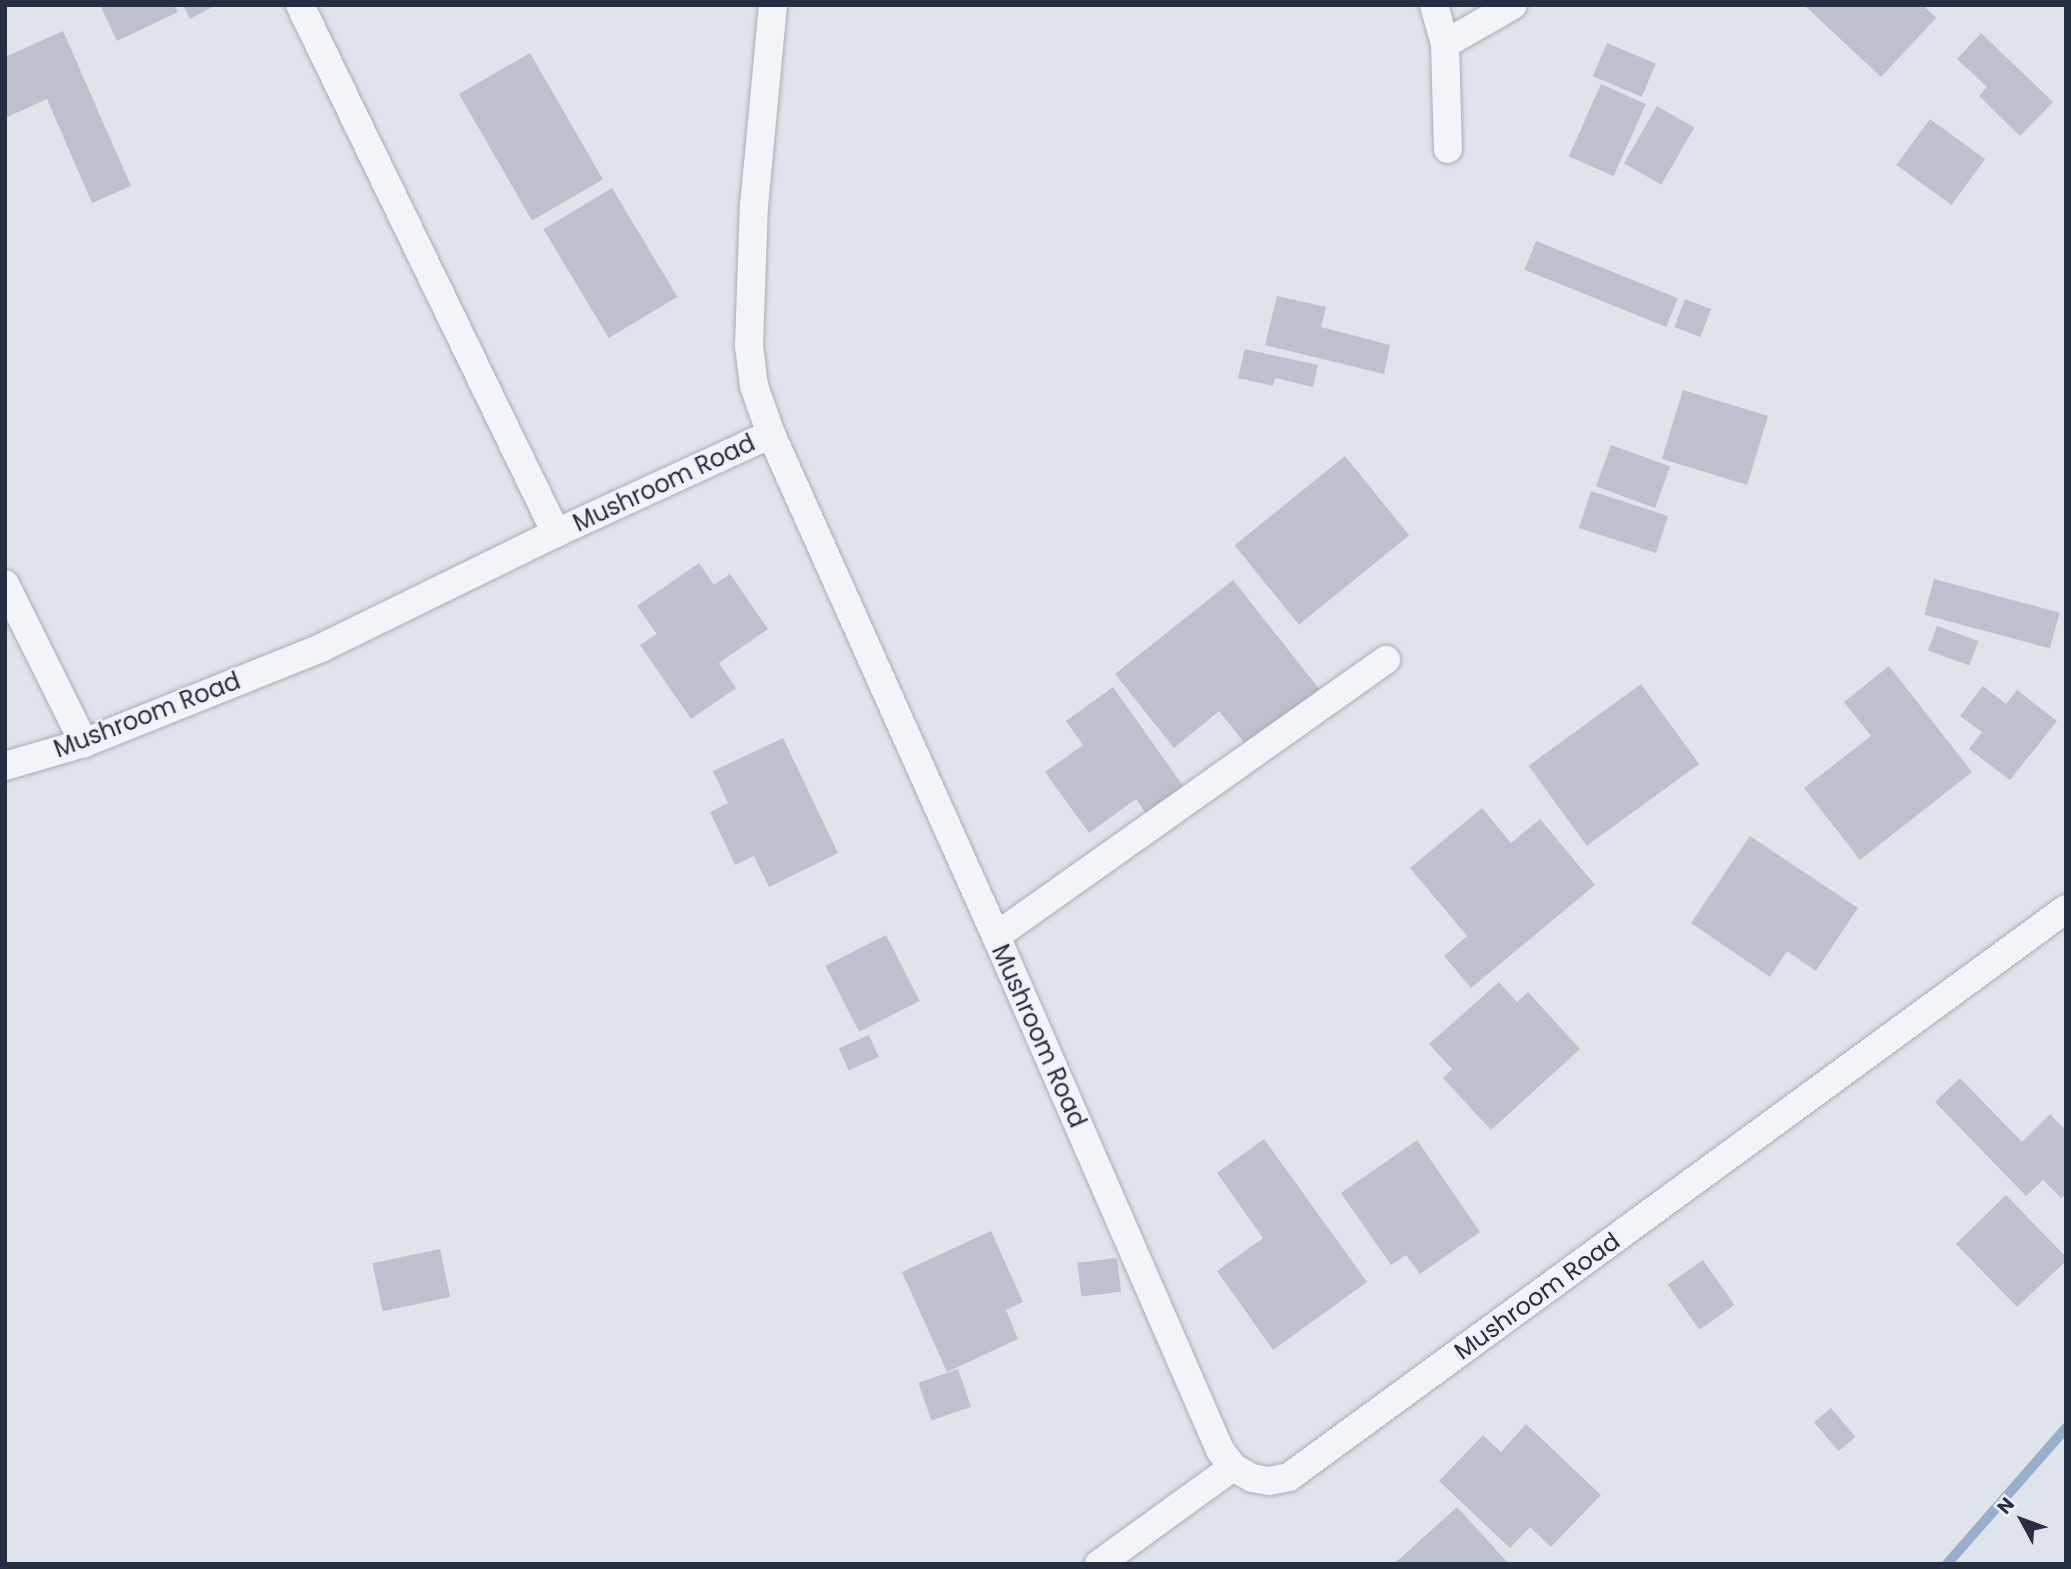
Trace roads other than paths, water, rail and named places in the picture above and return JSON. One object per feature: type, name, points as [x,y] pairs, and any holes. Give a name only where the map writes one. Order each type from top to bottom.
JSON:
[{"type":"street","points":[[300,5],[556,533]]},
{"type":"street","points":[[771,434],[754,386],[749,346],[754,206],[773,5]]},
{"type":"street","points":[[1434,5],[1445,44],[1448,149]]},
{"type":"street","points":[[1445,44],[1513,5]]},
{"type":"street","name":"Mushroom Road","points":[[5,766],[84,743],[321,648],[556,533],[771,434],[996,936],[1220,1450],[1233,1467],[1252,1478],[1269,1481],[1289,1477],[2066,909]]},
{"type":"street","points":[[5,584],[84,743]]},
{"type":"street","points":[[996,936],[1386,660]]},
{"type":"street","points":[[1099,1564],[1233,1467]]},
{"type":"waterway","points":[[1947,1564],[2066,1428]]}]
